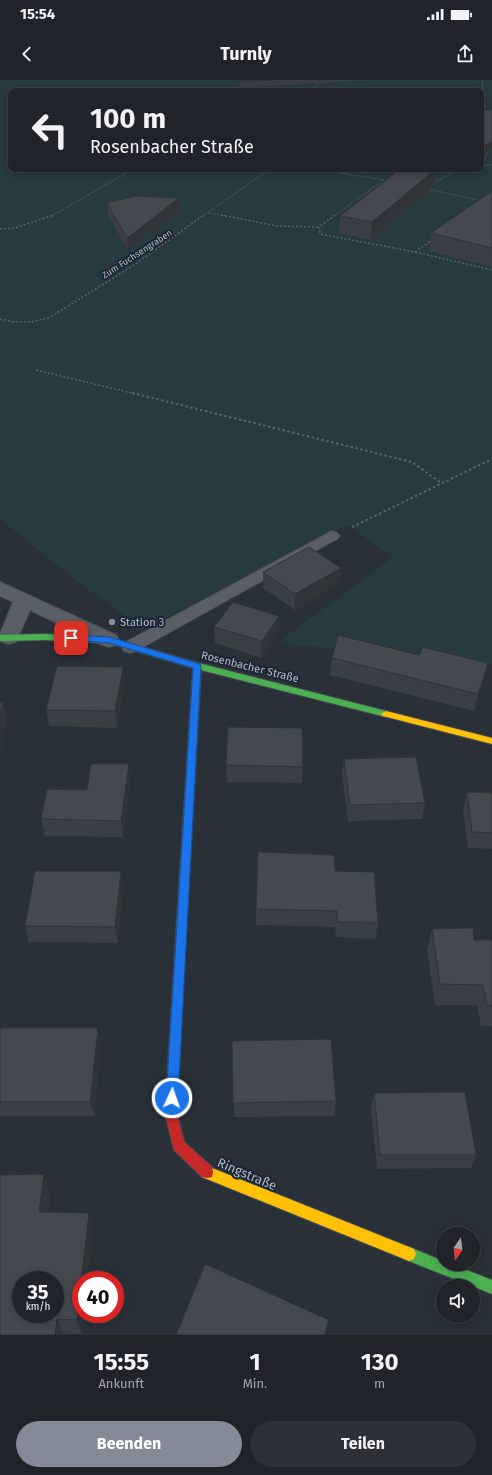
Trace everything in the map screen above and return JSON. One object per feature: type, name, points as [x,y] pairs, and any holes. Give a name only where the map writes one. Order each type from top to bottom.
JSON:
[{"type":"street","points":[[0,588],[110,640]]},
{"type":"street","points":[[4,637],[24,600]]},
{"type":"street","name":"Rosenbacher Straße","points":[[4,637],[110,640],[197,666],[492,741]]},
{"type":"street","name":"Ringstraße","points":[[197,666],[171,1114],[178,1146],[210,1175],[492,1287]]},
{"type":"lane","points":[[130,647],[332,536]]},
{"type":"path","points":[[312,88],[325,80]]},
{"type":"path","points":[[482,80],[487,115]]},
{"type":"path","points":[[484,161],[489,151],[489,144]]},
{"type":"path","points":[[0,229],[15,228],[48,218],[128,172]]},
{"type":"path","name":"Zum Fuchsengraben","points":[[0,319],[14,322],[30,322],[49,318],[134,265],[266,172]]},
{"type":"path","points":[[209,213],[277,226],[319,227],[384,180],[333,172]]},
{"type":"path","points":[[427,185],[449,172]]},
{"type":"path","points":[[428,188],[485,202],[479,207]]},
{"type":"path","points":[[319,227],[320,234],[415,252],[492,270]]},
{"type":"path","points":[[415,252],[434,238]]},
{"type":"path","points":[[36,370],[412,462],[442,483]]},
{"type":"path","points":[[332,536],[492,459]]},
{"type":"green space","points":[[0,80],[492,80],[492,665],[277,643],[393,557],[347,525],[143,629],[78,582],[0,519]]},
{"type":"building","points":[[243,80],[272,80],[239,82]]},
{"type":"building","points":[[484,109],[492,110],[492,142],[484,146]]},
{"type":"building","points":[[396,172],[432,172],[372,222],[340,216]]},
{"type":"building","points":[[492,191],[492,248],[431,233]]},
{"type":"building","points":[[135,196],[179,198],[127,238],[107,203]]},
{"type":"building","points":[[309,547],[341,568],[295,594],[263,572]]},
{"type":"building","points":[[233,602],[279,616],[262,641],[214,627]]},
{"type":"building","points":[[338,635],[419,655],[422,647],[488,663],[478,694],[332,658]]},
{"type":"building","points":[[57,666],[123,667],[115,711],[46,710]]},
{"type":"building","points":[[0,702],[3,702],[0,718]]},
{"type":"building","points":[[228,727],[302,728],[303,767],[226,765]]},
{"type":"building","points":[[416,757],[425,803],[350,805],[344,759]]},
{"type":"building","points":[[91,764],[129,764],[121,821],[41,819],[47,789],[87,790]]},
{"type":"building","points":[[467,792],[492,793],[492,833],[472,832]]},
{"type":"building","points":[[258,852],[334,855],[335,871],[374,872],[378,923],[337,922],[337,911],[256,909]]},
{"type":"building","points":[[35,871],[121,871],[115,927],[25,926]]},
{"type":"building","points":[[473,928],[474,940],[492,940],[492,1006],[487,1006],[483,985],[440,984],[432,929]]},
{"type":"building","points":[[0,1028],[98,1028],[90,1102],[0,1102]]},
{"type":"building","points":[[331,1039],[336,1101],[233,1103],[232,1041]]},
{"type":"building","points":[[465,1092],[476,1155],[380,1155],[374,1093]]},
{"type":"building","points":[[44,1174],[39,1212],[89,1213],[82,1271],[72,1271],[72,1320],[64,1319],[64,1271],[12,1271],[12,1323],[56,1323],[55,1335],[0,1335],[0,1175]]},
{"type":"building","points":[[205,1264],[329,1320],[324,1335],[176,1335]]},
{"type":"traffic: fast","points":[[0,638],[45,637],[109,640],[197,666],[386,714]]},
{"type":"traffic: fast","points":[[181,935],[197,666]]},
{"type":"traffic: fast","points":[[409,1254],[492,1287]]},
{"type":"traffic: slow","points":[[386,714],[492,741]]},
{"type":"traffic: slow","points":[[207,1172],[409,1254]]},
{"type":"traffic: jam","points":[[181,935],[171,1113],[178,1146],[207,1172]]},
{"type":"place","name":"Station 3","points":[[112,622]]},
{"type":"route","points":[[71,638],[110,640],[197,666],[172,1098]]}]
